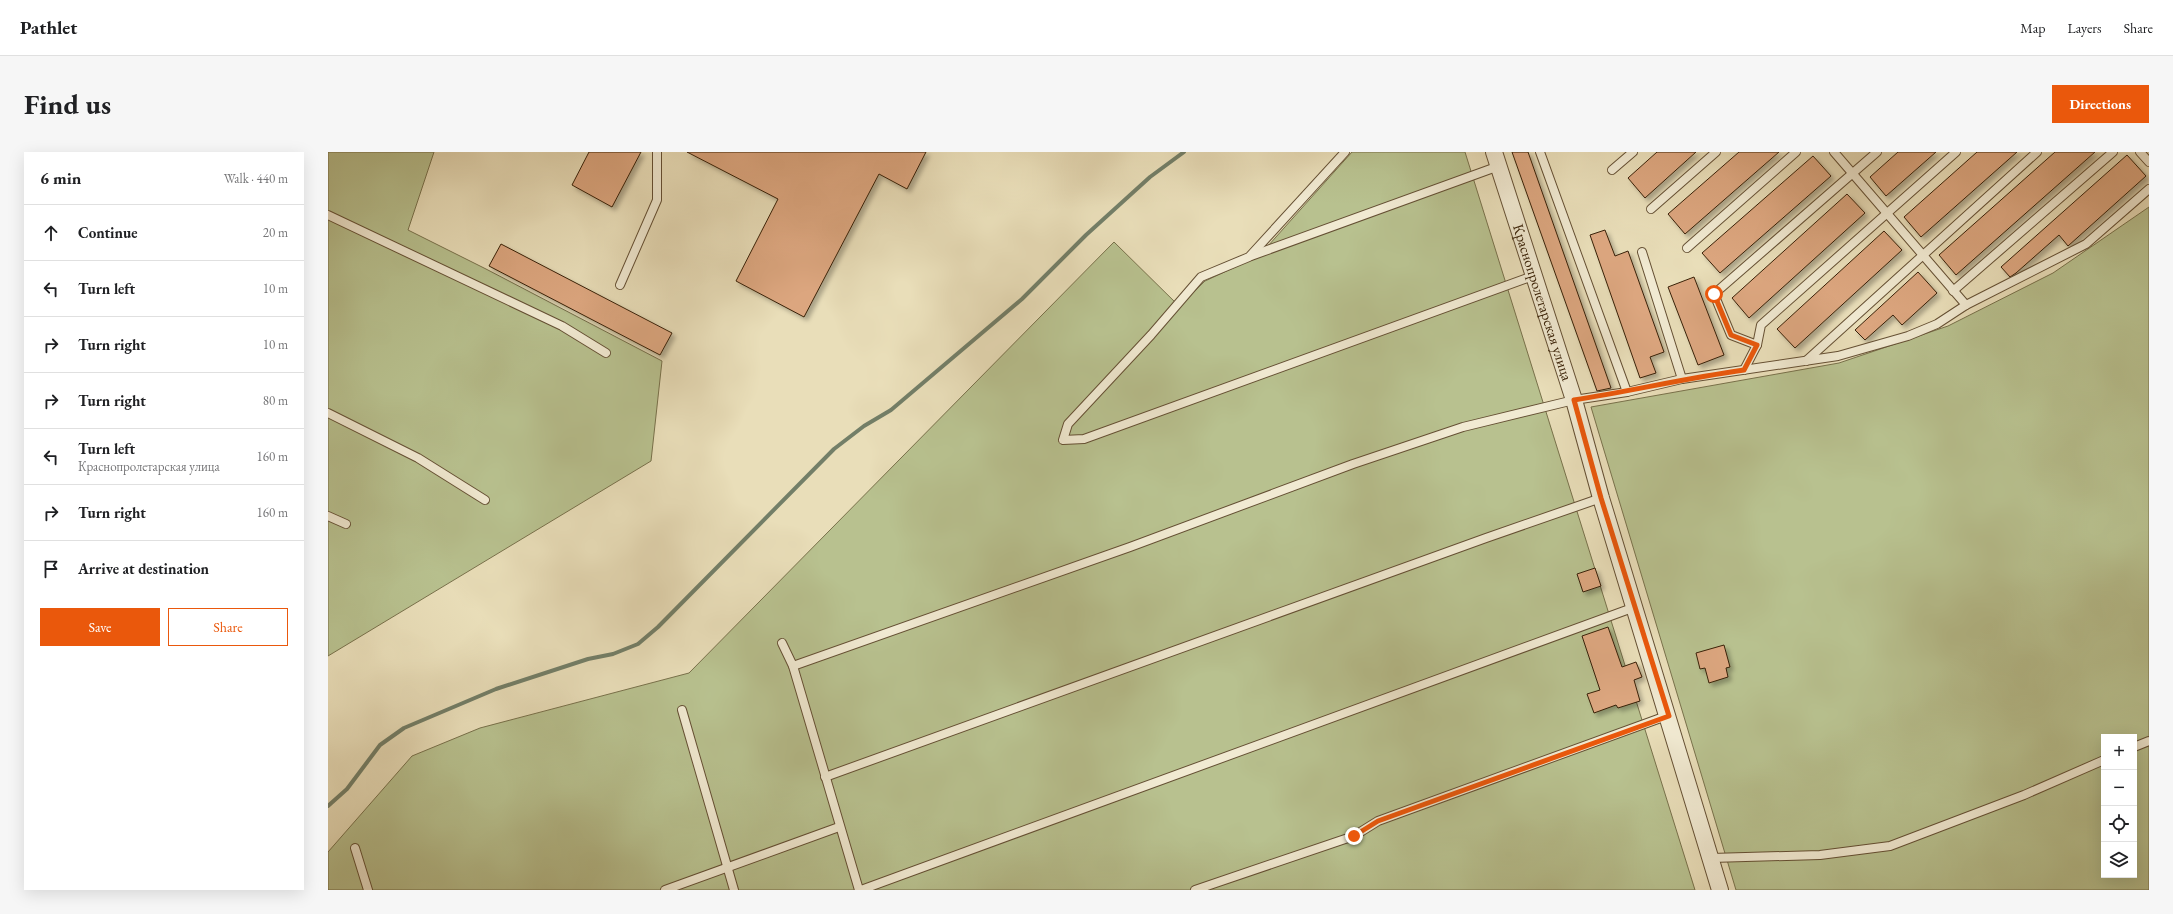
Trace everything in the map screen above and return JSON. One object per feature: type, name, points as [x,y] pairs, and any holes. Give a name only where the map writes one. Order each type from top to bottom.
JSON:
[{"type":"street","name":"Краснопролетарская улица","points":[[1496,159],[1574,400],[1601,498],[1669,716],[1720,890]]},
{"type":"lane","points":[[620,285],[656,200],[657,152]]},
{"type":"lane","points":[[1249,257],[1345,152]]},
{"type":"lane","points":[[1540,152],[1626,392]]},
{"type":"lane","points":[[1612,170],[1632,152]]},
{"type":"lane","points":[[1651,209],[1716,152]]},
{"type":"lane","points":[[1687,248],[1796,152]]},
{"type":"lane","points":[[1834,152],[1966,305]]},
{"type":"lane","points":[[1757,345],[1731,335],[1714,294],[1877,152]]},
{"type":"lane","points":[[1744,370],[1757,345],[1761,325],[1956,152]]},
{"type":"lane","points":[[1806,361],[1922,254],[2037,152]]},
{"type":"lane","points":[[1953,291],[2113,152]]},
{"type":"lane","points":[[2140,152],[2149,162]]},
{"type":"lane","points":[[1496,159],[1200,277],[1151,335],[1068,424],[1063,440],[1084,439],[1533,276]]},
{"type":"lane","points":[[794,666],[1130,548],[1360,462],[1463,427],[1574,400],[1626,392],[1682,379],[1838,356],[1908,336],[1937,324],[1966,305],[2086,244],[2149,189]]},
{"type":"lane","points":[[328,215],[562,326],[606,354]]},
{"type":"lane","points":[[1642,252],[1682,379]]},
{"type":"lane","points":[[328,413],[418,458],[485,500]]},
{"type":"lane","points":[[824,777],[1486,538],[1601,498]]},
{"type":"lane","points":[[328,516],[346,524]]},
{"type":"lane","points":[[782,643],[794,666],[824,777],[860,890],[1635,607]]},
{"type":"lane","points":[[682,710],[734,890]]},
{"type":"lane","points":[[1195,890],[1354,836],[1378,821],[1669,716]]},
{"type":"lane","points":[[2137,746],[2149,741]]},
{"type":"lane","points":[[1711,858],[1820,855],[1890,846],[2024,795],[2101,761]]},
{"type":"lane","points":[[665,890],[839,827]]},
{"type":"lane","points":[[355,848],[368,890]]},
{"type":"green space","points":[[328,152],[434,152],[408,230],[662,361],[651,461],[328,656]]},
{"type":"green space","points":[[1352,152],[1465,152],[1695,890],[328,890],[328,852],[412,756],[480,728],[689,673],[1114,242],[1179,306],[1205,281],[1259,256]]},
{"type":"green space","points":[[2149,207],[2149,890],[1736,890],[1591,407],[1839,363],[1948,326],[2053,273]]},
{"type":"building","points":[[589,152],[641,152],[612,207],[572,185]]},
{"type":"building","points":[[687,152],[926,152],[907,189],[879,174],[804,317],[736,281],[778,199]]},
{"type":"building","points":[[1512,152],[1528,152],[1611,388],[1597,391]]},
{"type":"building","points":[[1657,152],[1696,152],[1645,198],[1628,178]]},
{"type":"building","points":[[1739,152],[1779,152],[1685,234],[1668,214]]},
{"type":"building","points":[[1898,152],[1936,152],[1886,196],[1870,177]]},
{"type":"building","points":[[1977,152],[2017,152],[1921,237],[1904,217]]},
{"type":"building","points":[[2055,152],[2095,152],[1956,275],[1939,255]]},
{"type":"building","points":[[2127,155],[2146,176],[2068,246],[2059,235],[2010,277],[2001,267]]},
{"type":"building","points":[[1813,156],[1831,176],[1720,273],[1702,253]]},
{"type":"building","points":[[1847,194],[1865,213],[1749,318],[1732,298]]},
{"type":"building","points":[[1605,230],[1615,256],[1628,251],[1664,352],[1650,357],[1656,373],[1640,378],[1590,235]]},
{"type":"building","points":[[1884,231],[1902,250],[1795,348],[1777,329]]},
{"type":"building","points":[[501,244],[672,333],[660,355],[489,266]]},
{"type":"building","points":[[1918,272],[1937,293],[1902,325],[1893,315],[1865,340],[1855,330]]},
{"type":"building","points":[[1694,277],[1724,355],[1698,365],[1668,287]]},
{"type":"building","points":[[1595,568],[1601,586],[1583,592],[1577,574]]},
{"type":"building","points":[[1608,627],[1622,667],[1636,662],[1642,677],[1634,680],[1640,701],[1618,708],[1616,705],[1594,713],[1587,694],[1600,690],[1582,636]]},
{"type":"building","points":[[1724,645],[1730,667],[1726,668],[1728,677],[1709,683],[1705,668],[1700,669],[1696,653]]},
{"type":"waterway","points":[[328,806],[347,789],[380,745],[404,728],[496,689],[588,659],[613,654],[638,644],[658,627],[834,449],[864,426],[891,410],[1022,299],[1086,235],[1150,177],[1184,152]]},
{"type":"route","points":[[1354,836],[1378,821],[1669,716],[1601,498],[1574,400],[1626,392],[1682,379],[1744,370],[1757,345],[1731,335],[1714,294]]}]
